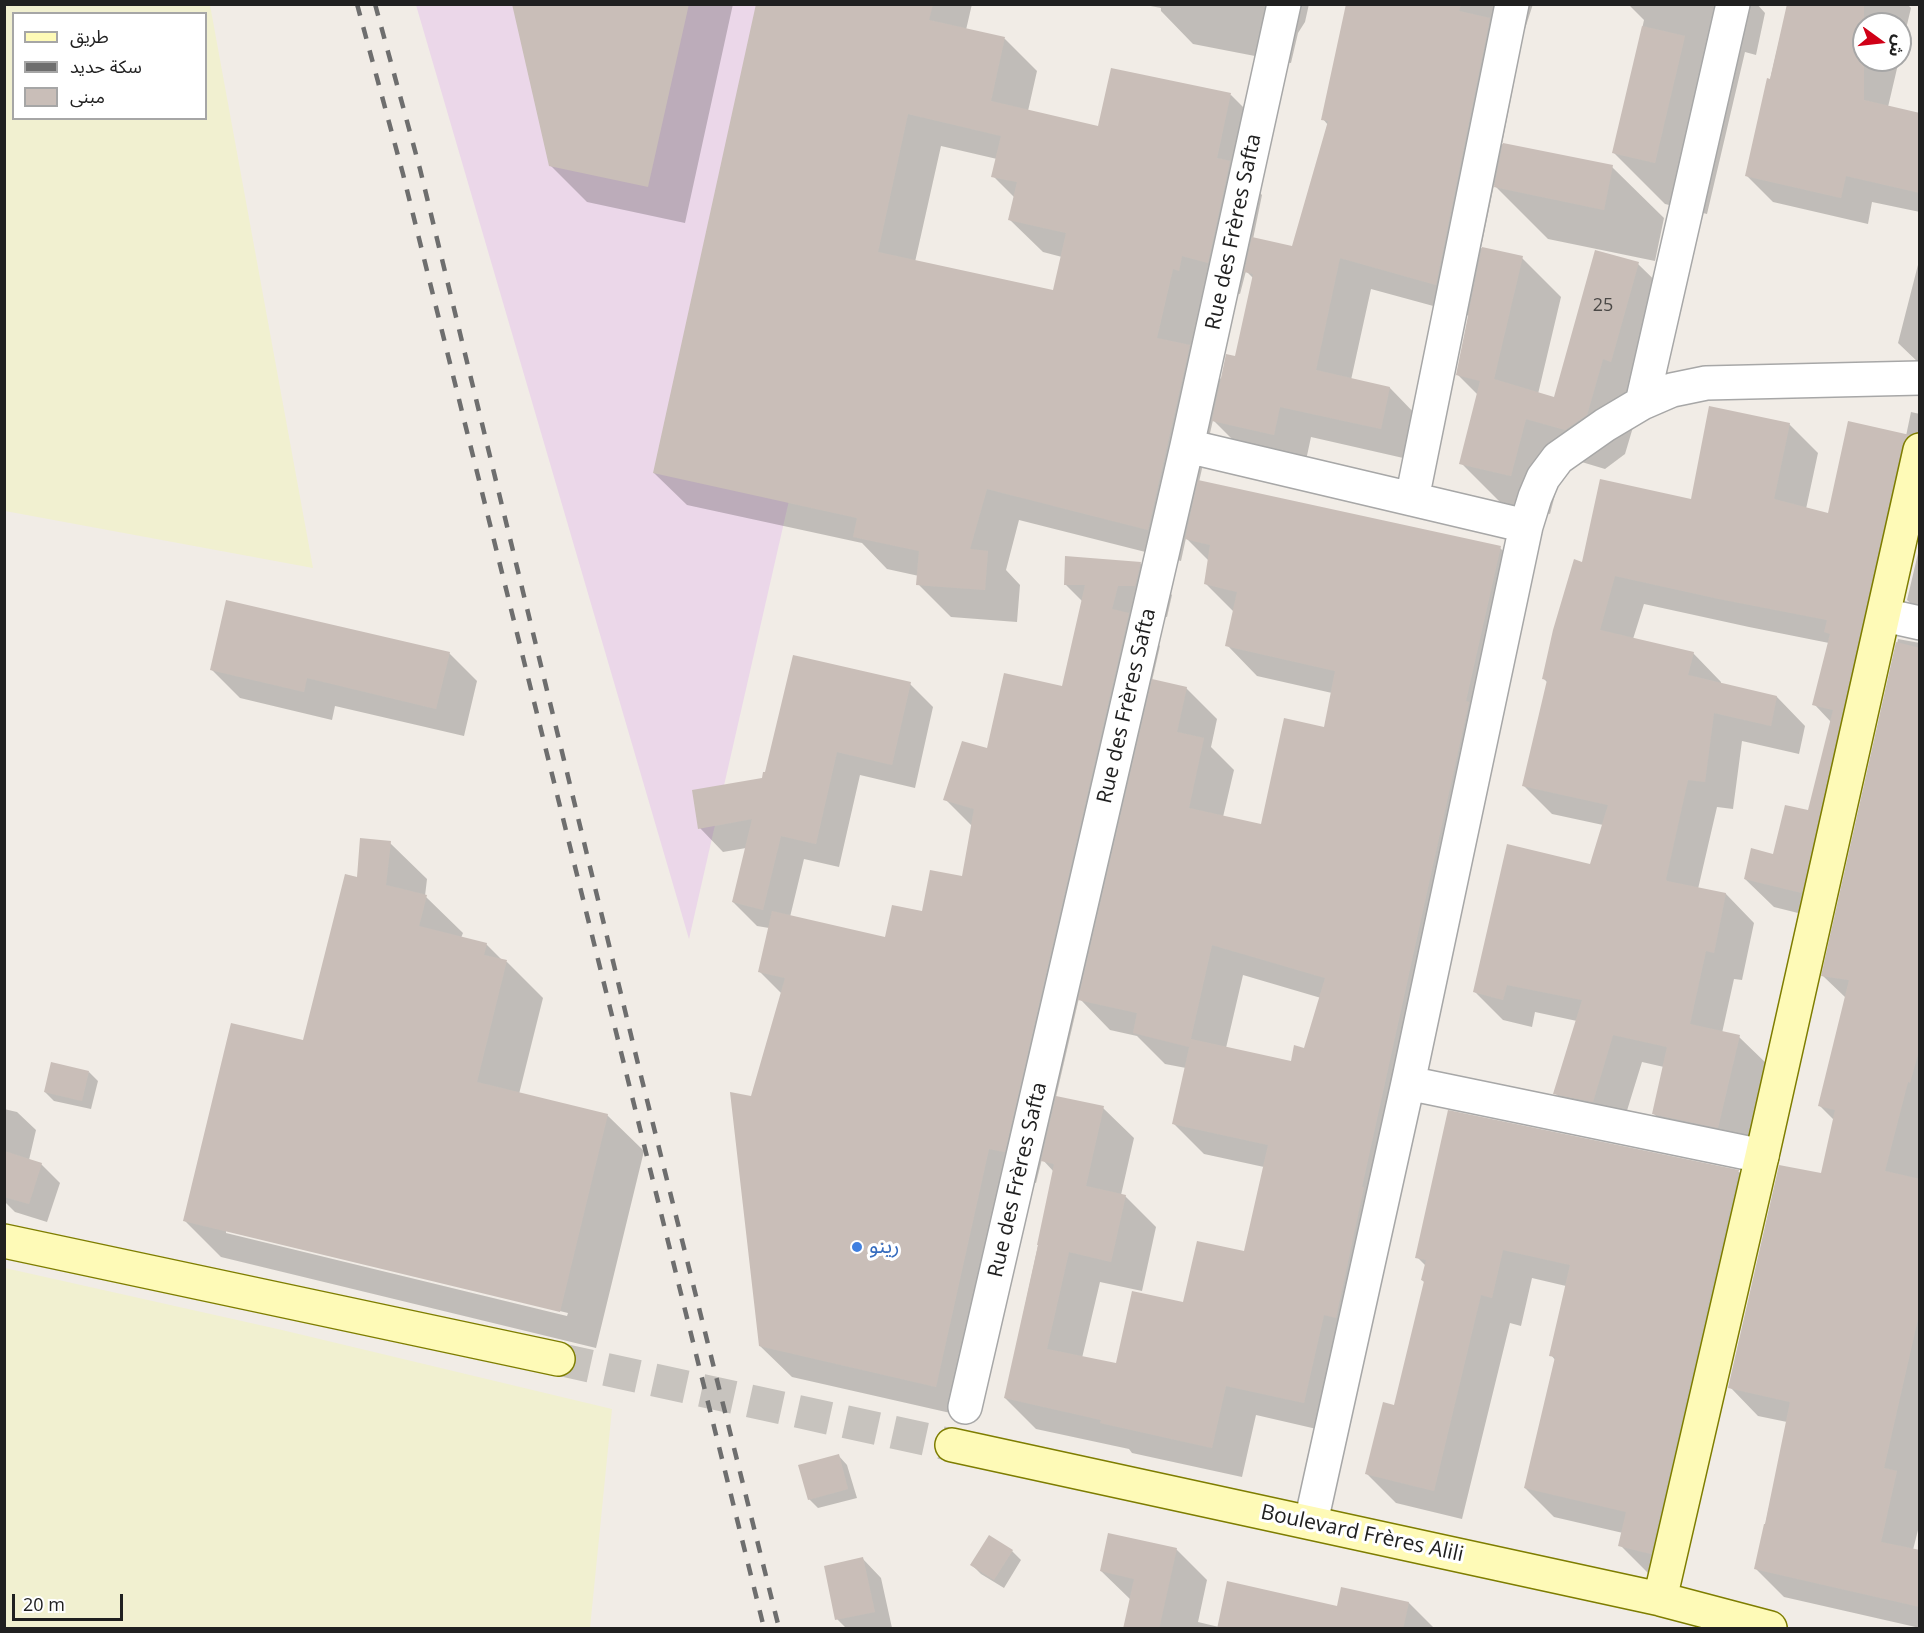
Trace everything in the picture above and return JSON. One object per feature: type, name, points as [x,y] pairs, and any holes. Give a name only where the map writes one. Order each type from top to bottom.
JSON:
[{"type":"main road","points":[[1660,1599],[1920,450]]},
{"type":"main road","points":[[4,1241],[558,1359]]},
{"type":"main road","name":"Boulevard Frères Alili","points":[[952,1445],[1660,1599],[1770,1629]]},
{"type":"street","name":"Rue des Frères Safta","points":[[965,1407],[1187,446],[1284,4]]},
{"type":"street","points":[[1412,499],[1512,4]]},
{"type":"street","points":[[1642,403],[1733,4]]},
{"type":"street","points":[[1311,1522],[1408,1083],[1526,526],[1543,478],[1558,458],[1605,425],[1642,403],[1672,390],[1706,383],[1920,378]]},
{"type":"street","points":[[1187,446],[1526,526]]},
{"type":"street","points":[[1884,615],[1920,623]]},
{"type":"street","points":[[1408,1083],[1762,1156]]},
{"type":"shaded area","points":[[416,5],[902,5],[689,939]]},
{"type":"green space","points":[[4,5],[210,5],[313,568],[5,511]]},
{"type":"green space","points":[[5,1268],[282,1330],[612,1409],[590,1628],[5,1628]]},
{"type":"building","points":[[512,4],[689,4],[648,187],[549,166]]},
{"type":"building","points":[[756,4],[933,4],[929,20],[1005,37],[991,101],[1098,126],[1111,68],[1231,93],[1217,158],[1230,161],[1208,263],[1182,256],[1179,271],[1173,269],[1157,338],[1190,345],[1148,530],[987,489],[970,549],[988,551],[985,590],[916,585],[919,551],[853,537],[857,518],[653,473]],"holes":[[[908,114],[1001,136],[991,177],[1017,182],[1008,220],[1066,233],[1053,290],[878,252]]]},
{"type":"building","points":[[1346,4],[1461,4],[1459,11],[1490,18],[1436,285],[1340,258],[1316,370],[1390,387],[1381,429],[1280,407],[1274,435],[1212,421],[1226,354],[1235,356],[1253,274],[1244,272],[1252,237],[1292,246],[1328,121],[1321,120]]},
{"type":"building","points":[[1787,4],[1864,4],[1864,12],[1852,12],[1852,72],[1864,72],[1864,100],[1920,113],[1920,193],[1846,176],[1841,198],[1745,176],[1767,78],[1770,79]]},
{"type":"building","points":[[1642,26],[1685,36],[1655,163],[1612,153]]},
{"type":"building","points":[[1503,143],[1613,165],[1604,210],[1494,187]]},
{"type":"building","points":[[1482,247],[1523,256],[1494,379],[1554,397],[1595,250],[1639,262],[1611,362],[1603,359],[1587,415],[1565,430],[1526,419],[1511,476],[1459,464],[1480,381],[1456,375]]},
{"type":"building","points":[[1709,406],[1790,423],[1774,499],[1828,513],[1848,421],[1910,435],[1902,446],[1802,893],[1744,879],[1751,848],[1773,854],[1785,805],[1808,810],[1833,710],[1812,705],[1830,634],[1824,632],[1827,620],[1615,576],[1600,630],[1694,652],[1688,675],[1777,696],[1771,726],[1714,713],[1705,782],[1688,780],[1666,879],[1726,893],[1714,953],[1706,951],[1690,1024],[1740,1035],[1718,1128],[1652,1114],[1667,1047],[1613,1035],[1593,1102],[1553,1094],[1582,1000],[1507,985],[1503,1000],[1473,992],[1507,844],[1590,864],[1608,805],[1522,786],[1547,680],[1542,679],[1553,630],[1574,559],[1582,562],[1600,479],[1691,499]]},
{"type":"building","points":[[1198,480],[1501,546],[1362,1187],[1364,1187],[1336,1318],[1324,1315],[1304,1403],[1226,1386],[1212,1448],[1100,1423],[1101,1420],[1004,1398],[1054,1164],[1041,1161],[1056,1096],[1104,1106],[1086,1186],[1126,1195],[1111,1262],[1069,1252],[1047,1349],[1116,1363],[1132,1291],[1183,1302],[1197,1241],[1244,1251],[1268,1145],[1172,1124],[1191,1039],[1291,1061],[1294,1045],[1304,1048],[1325,978],[1212,945],[1189,1047],[1133,1033],[1137,1013],[1078,1000],[1152,679],[1187,687],[1177,732],[1204,738],[1189,808],[1261,824],[1284,718],[1324,727],[1335,671],[1225,646],[1237,592],[1204,584],[1210,545],[1185,539]]},
{"type":"building","points":[[1065,556],[1141,562],[1135,586],[1118,586],[1112,609],[1129,613],[1005,1152],[989,1149],[936,1387],[759,1346],[730,1092],[751,1096],[785,978],[758,972],[772,911],[885,937],[892,905],[922,911],[930,870],[962,876],[974,809],[943,800],[962,741],[987,748],[1004,673],[1062,686],[1085,585],[1064,585]]},
{"type":"building","points":[[226,600],[450,652],[436,709],[307,678],[304,692],[210,670]]},
{"type":"building","points":[[1896,642],[1920,648],[1920,1047],[1910,1083],[1908,1082],[1885,1171],[1920,1179],[1920,1310],[1884,1468],[1897,1471],[1881,1542],[1920,1550],[1920,1607],[1754,1569],[1790,1402],[1728,1388],[1779,1165],[1821,1173],[1835,1110],[1818,1106],[1849,980],[1821,976]]},
{"type":"building","points":[[793,655],[911,682],[892,765],[837,752],[816,844],[781,836],[763,910],[732,902],[752,819],[698,829],[692,790],[762,778]]},
{"type":"building","points":[[360,838],[391,841],[386,885],[427,895],[419,926],[487,943],[484,955],[507,960],[477,1082],[608,1114],[560,1312],[183,1221],[231,1023],[303,1040],[345,874],[357,877]]},
{"type":"building","points":[[51,1062],[89,1071],[82,1101],[44,1092]]},
{"type":"building","points":[[1448,1110],[1739,1170],[1651,1554],[1618,1546],[1626,1512],[1524,1488],[1555,1357],[1549,1356],[1570,1265],[1503,1250],[1492,1298],[1481,1295],[1434,1491],[1365,1474],[1383,1402],[1394,1405],[1424,1281],[1421,1280],[1426,1260],[1415,1258]]},
{"type":"building","points":[[4,1151],[42,1163],[29,1204],[4,1197]]},
{"type":"building","points":[[839,1454],[848,1489],[808,1500],[798,1465]]},
{"type":"building","points":[[1108,1533],[1177,1548],[1159,1629],[1123,1629],[1134,1579],[1100,1571]]},
{"type":"building","points":[[989,1535],[1013,1550],[994,1580],[970,1565]]},
{"type":"building","points":[[863,1557],[875,1612],[835,1620],[824,1566]]},
{"type":"building","points":[[1227,1581],[1337,1606],[1341,1587],[1409,1602],[1403,1629],[1217,1629]]},
{"type":"tunnel","points":[[558,1359],[952,1445]]},
{"type":"railway","points":[[357,4],[403,174],[764,1628]]},
{"type":"railway","points":[[375,4],[420,169],[639,1068],[779,1628]]},
{"type":"place","name":"رينو","points":[[857,1247]]}]
